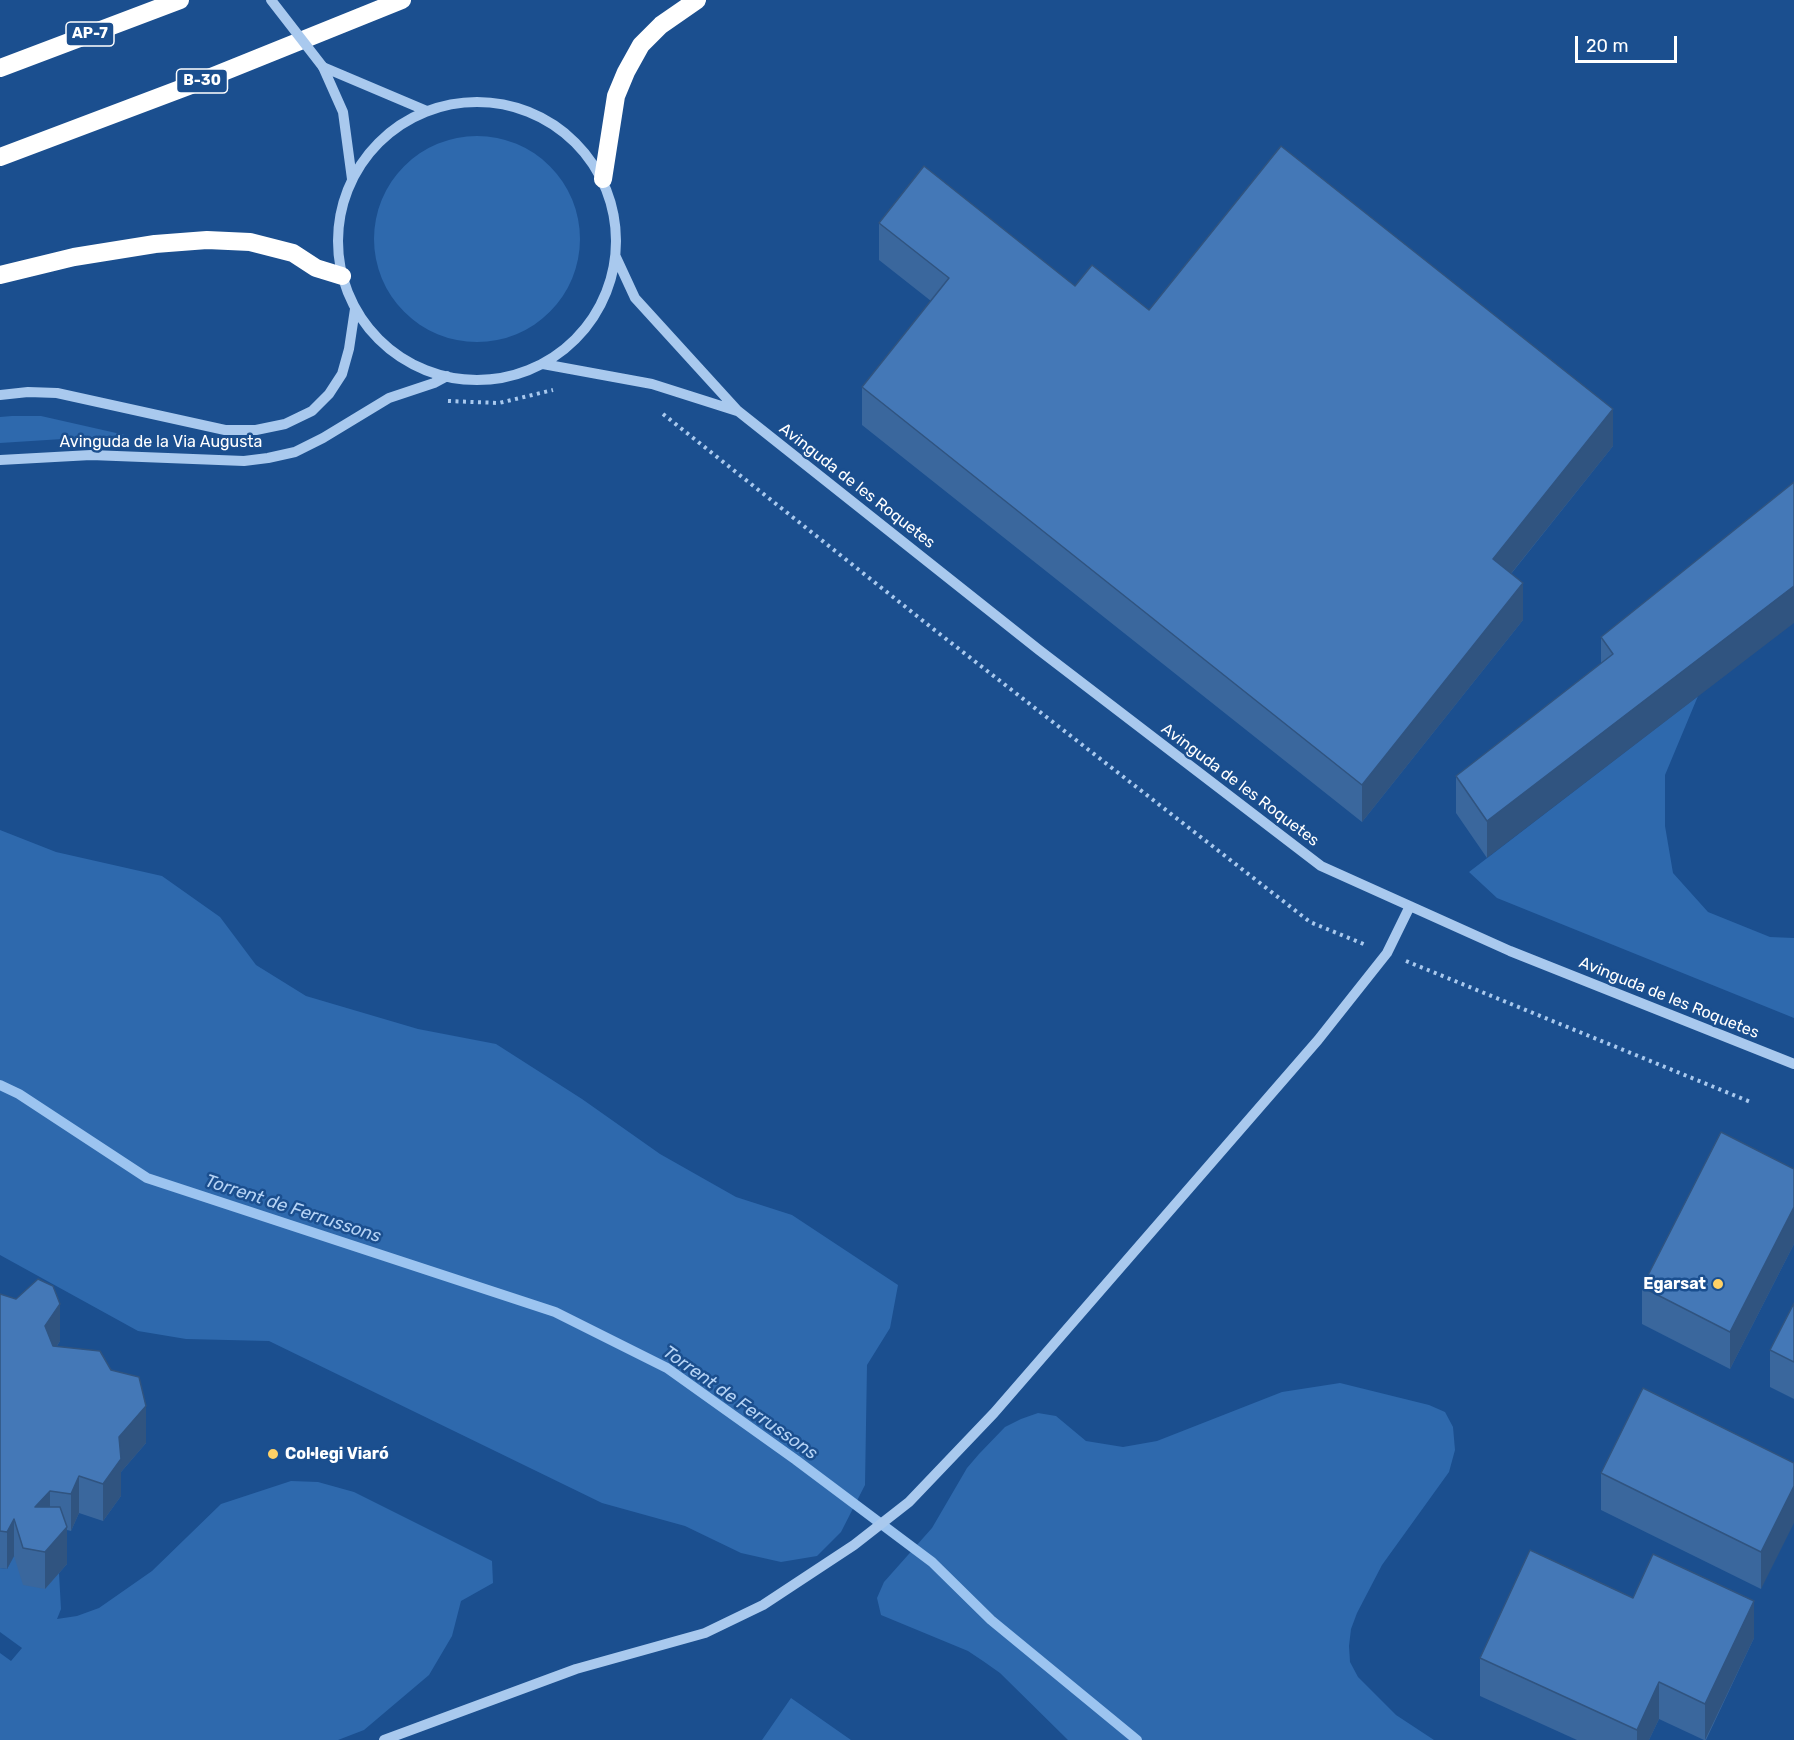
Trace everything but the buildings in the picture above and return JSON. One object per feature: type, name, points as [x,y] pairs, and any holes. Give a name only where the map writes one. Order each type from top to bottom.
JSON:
[{"type":"highway","name":"AP-7","points":[[0,68],[180,0]]},
{"type":"highway","name":"B-30","points":[[0,157],[191,85],[402,0]]},
{"type":"highway","points":[[603,179],[616,96],[626,72],[641,45],[661,25],[697,0]]},
{"type":"highway","points":[[0,275],[74,257],[155,244],[207,240],[250,242],[293,254],[316,268],[342,276]]},
{"type":"street","points":[[271,0],[323,67],[342,112],[352,179]]},
{"type":"street","points":[[323,67],[427,111]]},
{"type":"street","points":[[477,101],[503,104],[528,111],[551,122],[572,138],[589,157],[603,179],[615,217],[616,257],[609,286],[597,313],[579,336],[543,363],[503,377],[475,380],[447,376],[417,366],[398,356],[374,334],[355,309],[342,276],[338,226],[345,194],[366,157],[383,138],[404,122],[427,111],[477,101]]},
{"type":"street","name":"Avinguda de les Roquetes","points":[[616,257],[635,298],[738,411],[1040,650],[1321,866],[1510,951],[1794,1064]]},
{"type":"street","name":"Avinguda de la Via Augusta","points":[[0,395],[28,392],[57,393],[225,430],[256,430],[285,424],[312,411],[329,394],[342,374],[355,309]]},
{"type":"street","name":"Avinguda de les Roquetes","points":[[543,363],[652,384],[738,411]]},
{"type":"street","name":"Avinguda de la Via Augusta","points":[[0,460],[91,455],[226,460],[268,458],[295,452],[323,438],[389,398],[447,376]]},
{"type":"street","points":[[384,1740],[576,1669],[705,1633],[763,1605],[854,1545],[909,1502],[994,1413],[1318,1040],[1387,953],[1410,906]]},
{"type":"shaded area","points":[[467,136],[487,136],[507,140],[526,148],[550,166],[568,190],[576,209],[580,239],[576,269],[568,288],[550,312],[526,330],[507,338],[487,342],[467,342],[447,338],[428,330],[412,319],[397,304],[386,288],[378,269],[374,249],[374,229],[378,209],[386,190],[397,174],[412,159],[428,148],[447,140]]},
{"type":"shaded area","points":[[41,416],[125,435],[0,443],[0,417]]},
{"type":"shaded area","points":[[1698,696],[1665,775],[1665,826],[1673,873],[1708,912],[1770,937],[1794,938],[1794,1018],[1497,898],[1469,872]]},
{"type":"shaded area","points":[[0,830],[56,852],[162,876],[220,917],[256,965],[306,996],[418,1029],[496,1044],[582,1099],[660,1154],[736,1197],[792,1215],[898,1285],[890,1328],[867,1365],[865,1485],[841,1532],[817,1556],[781,1562],[741,1553],[685,1526],[602,1503],[269,1341],[186,1339],[138,1331],[0,1255]]},
{"type":"shaded area","points":[[1340,1383],[1429,1405],[1445,1412],[1453,1427],[1455,1450],[1449,1472],[1382,1565],[1357,1613],[1351,1629],[1349,1646],[1350,1662],[1358,1677],[1396,1715],[1434,1740],[1068,1740],[1000,1673],[983,1661],[968,1651],[881,1615],[877,1598],[884,1582],[932,1528],[967,1468],[1005,1427],[1038,1413],[1056,1416],[1086,1441],[1123,1447],[1157,1441],[1282,1392]]},
{"type":"shaded area","points":[[291,1481],[318,1482],[354,1492],[492,1561],[493,1583],[461,1601],[452,1636],[429,1675],[364,1730],[338,1740],[0,1740],[0,1653],[11,1661],[22,1648],[0,1632],[0,1568],[7,1569],[14,1556],[59,1573],[61,1609],[57,1619],[77,1616],[99,1608],[152,1571],[221,1504]]},
{"type":"shaded area","points":[[791,1698],[851,1740],[762,1740]]},
{"type":"waterway","name":"Torrent de Ferrussons","points":[[0,1085],[19,1094],[147,1178],[555,1312],[667,1368],[796,1460],[932,1562],[991,1620],[1137,1740]]},
{"type":"place","name":"Egarsat","points":[[1718,1284]]},
{"type":"place","name":"Col·legi Viaró","points":[[273,1454]]}]
